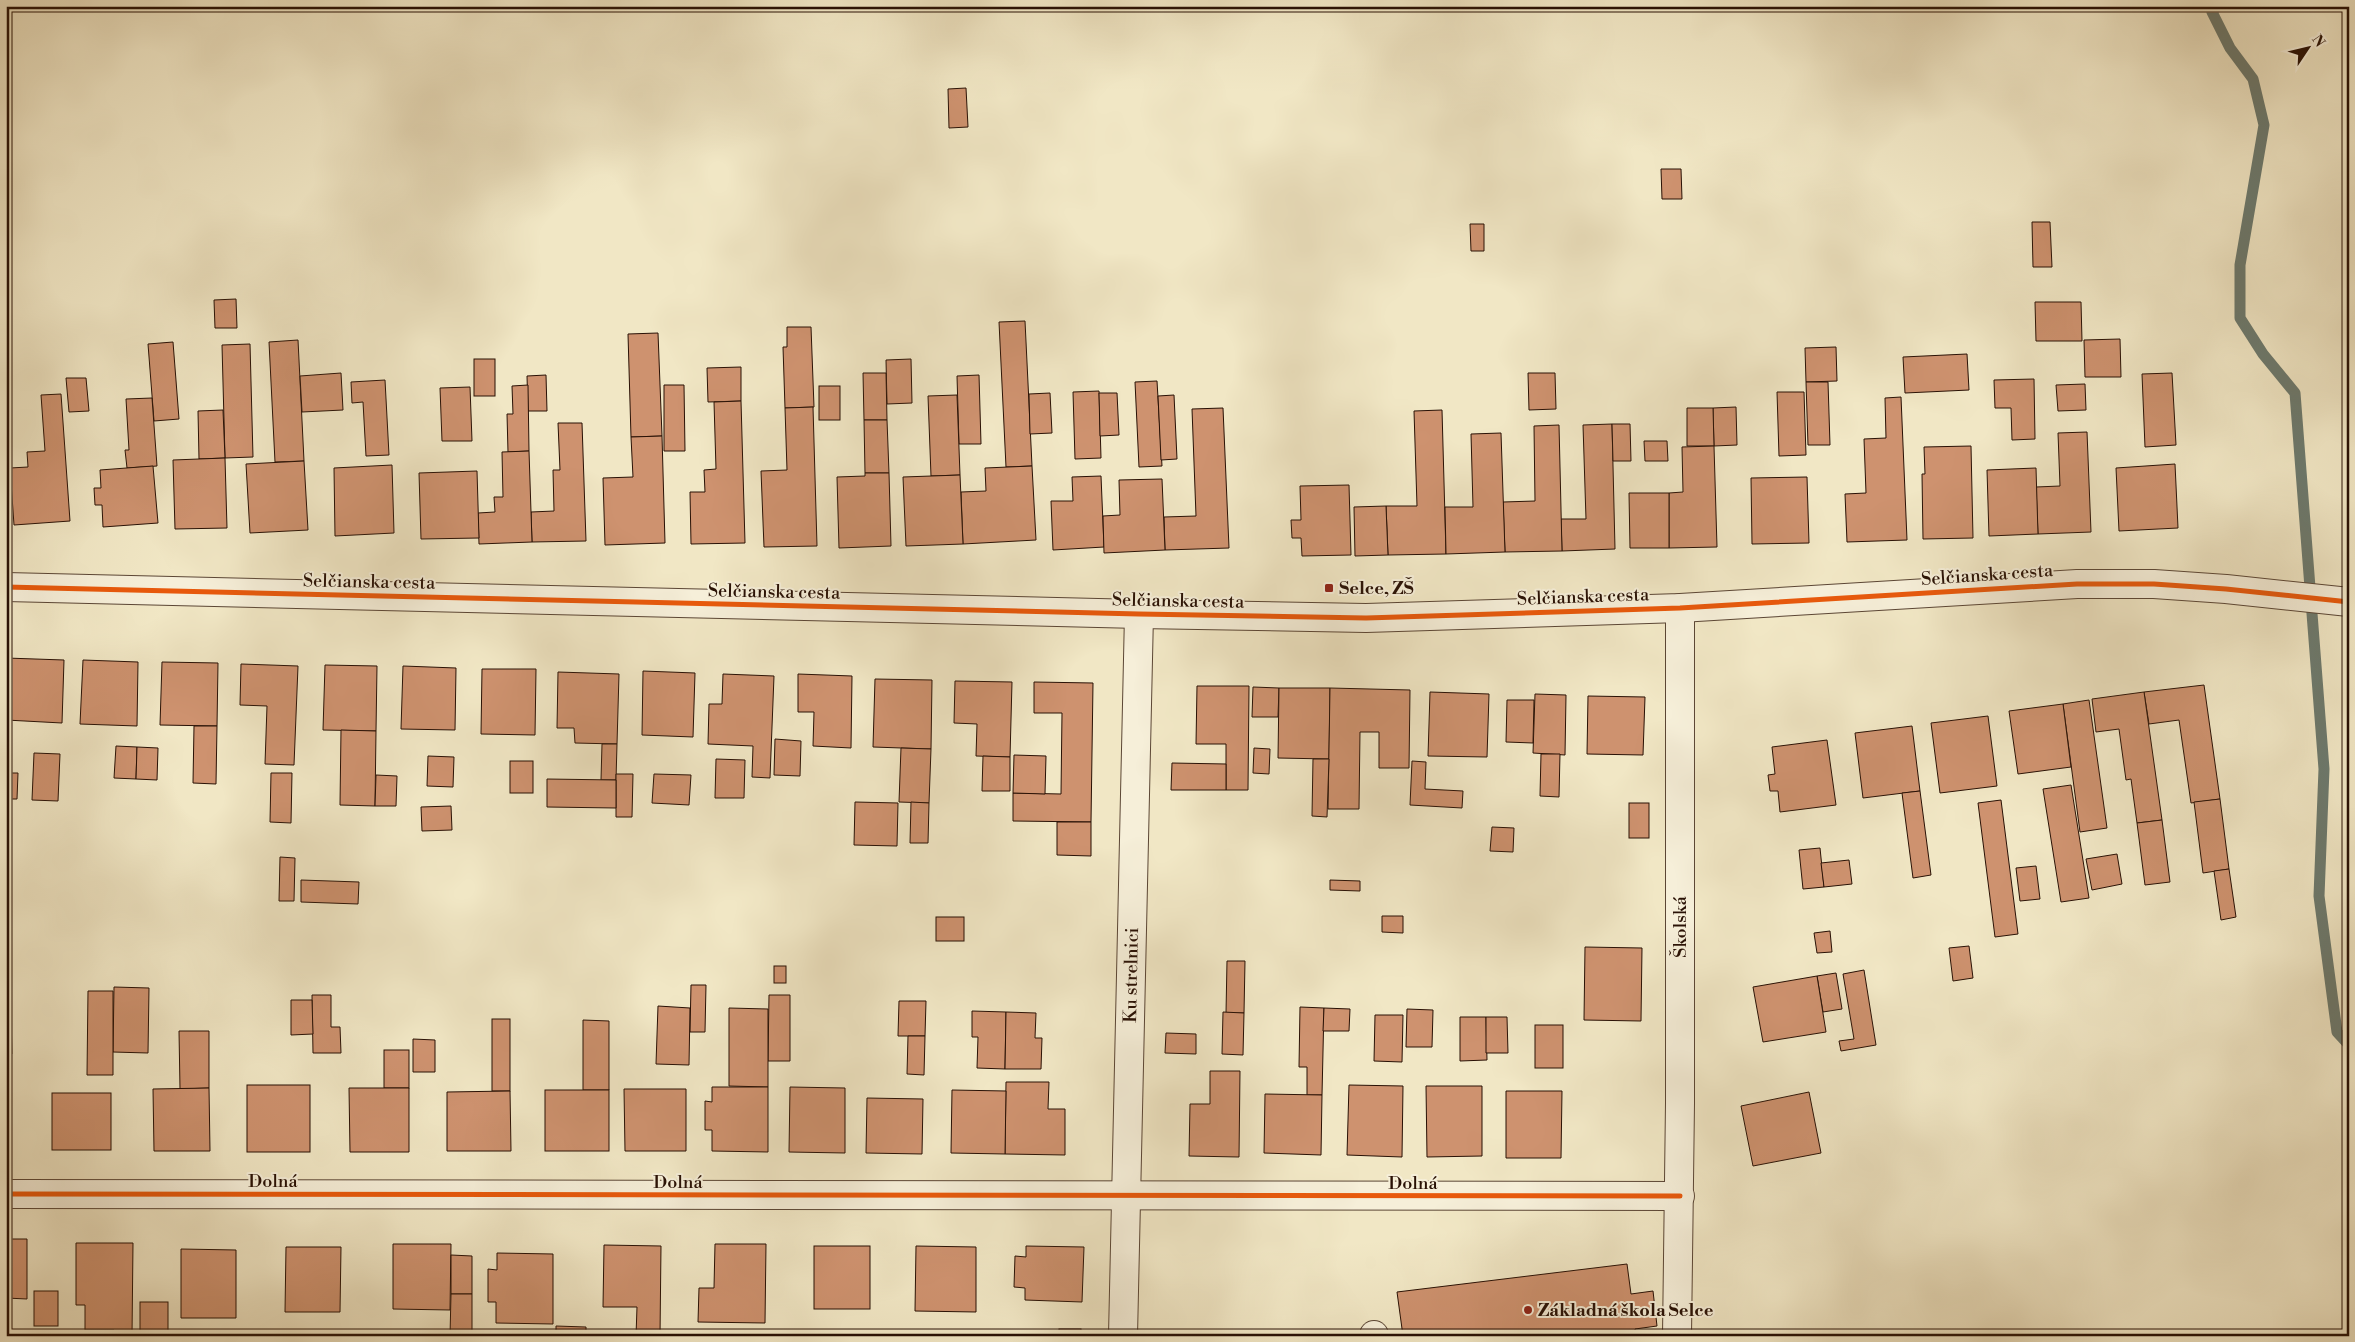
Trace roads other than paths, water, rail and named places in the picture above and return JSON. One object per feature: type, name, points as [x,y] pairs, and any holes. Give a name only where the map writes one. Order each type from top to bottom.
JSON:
[{"type":"street","name":"Selčianska cesta","points":[[6,587],[1366,618],[1680,608],[2077,584],[2154,584],[2284,594],[2337,601]]},
{"type":"street","name":"Školská","points":[[1677,1336],[1680,1246],[1680,608]]},
{"type":"street","name":"Ku strelnici","points":[[1123,1336],[1139,614]]},
{"type":"street","name":"Dolná","points":[[6,1194],[1126,1197],[1680,1196]]},
{"type":"waterway","points":[[2217,6],[2212,12],[2230,48],[2253,79],[2264,125],[2240,265],[2240,318],[2263,354],[2295,393],[2324,769],[2319,896],[2337,1032],[2349,1045]]},
{"type":"place","name":"Selce, ZŠ","points":[[1329,588]]},
{"type":"place","name":"Základná škola Selce","points":[[1528,1310]]}]
